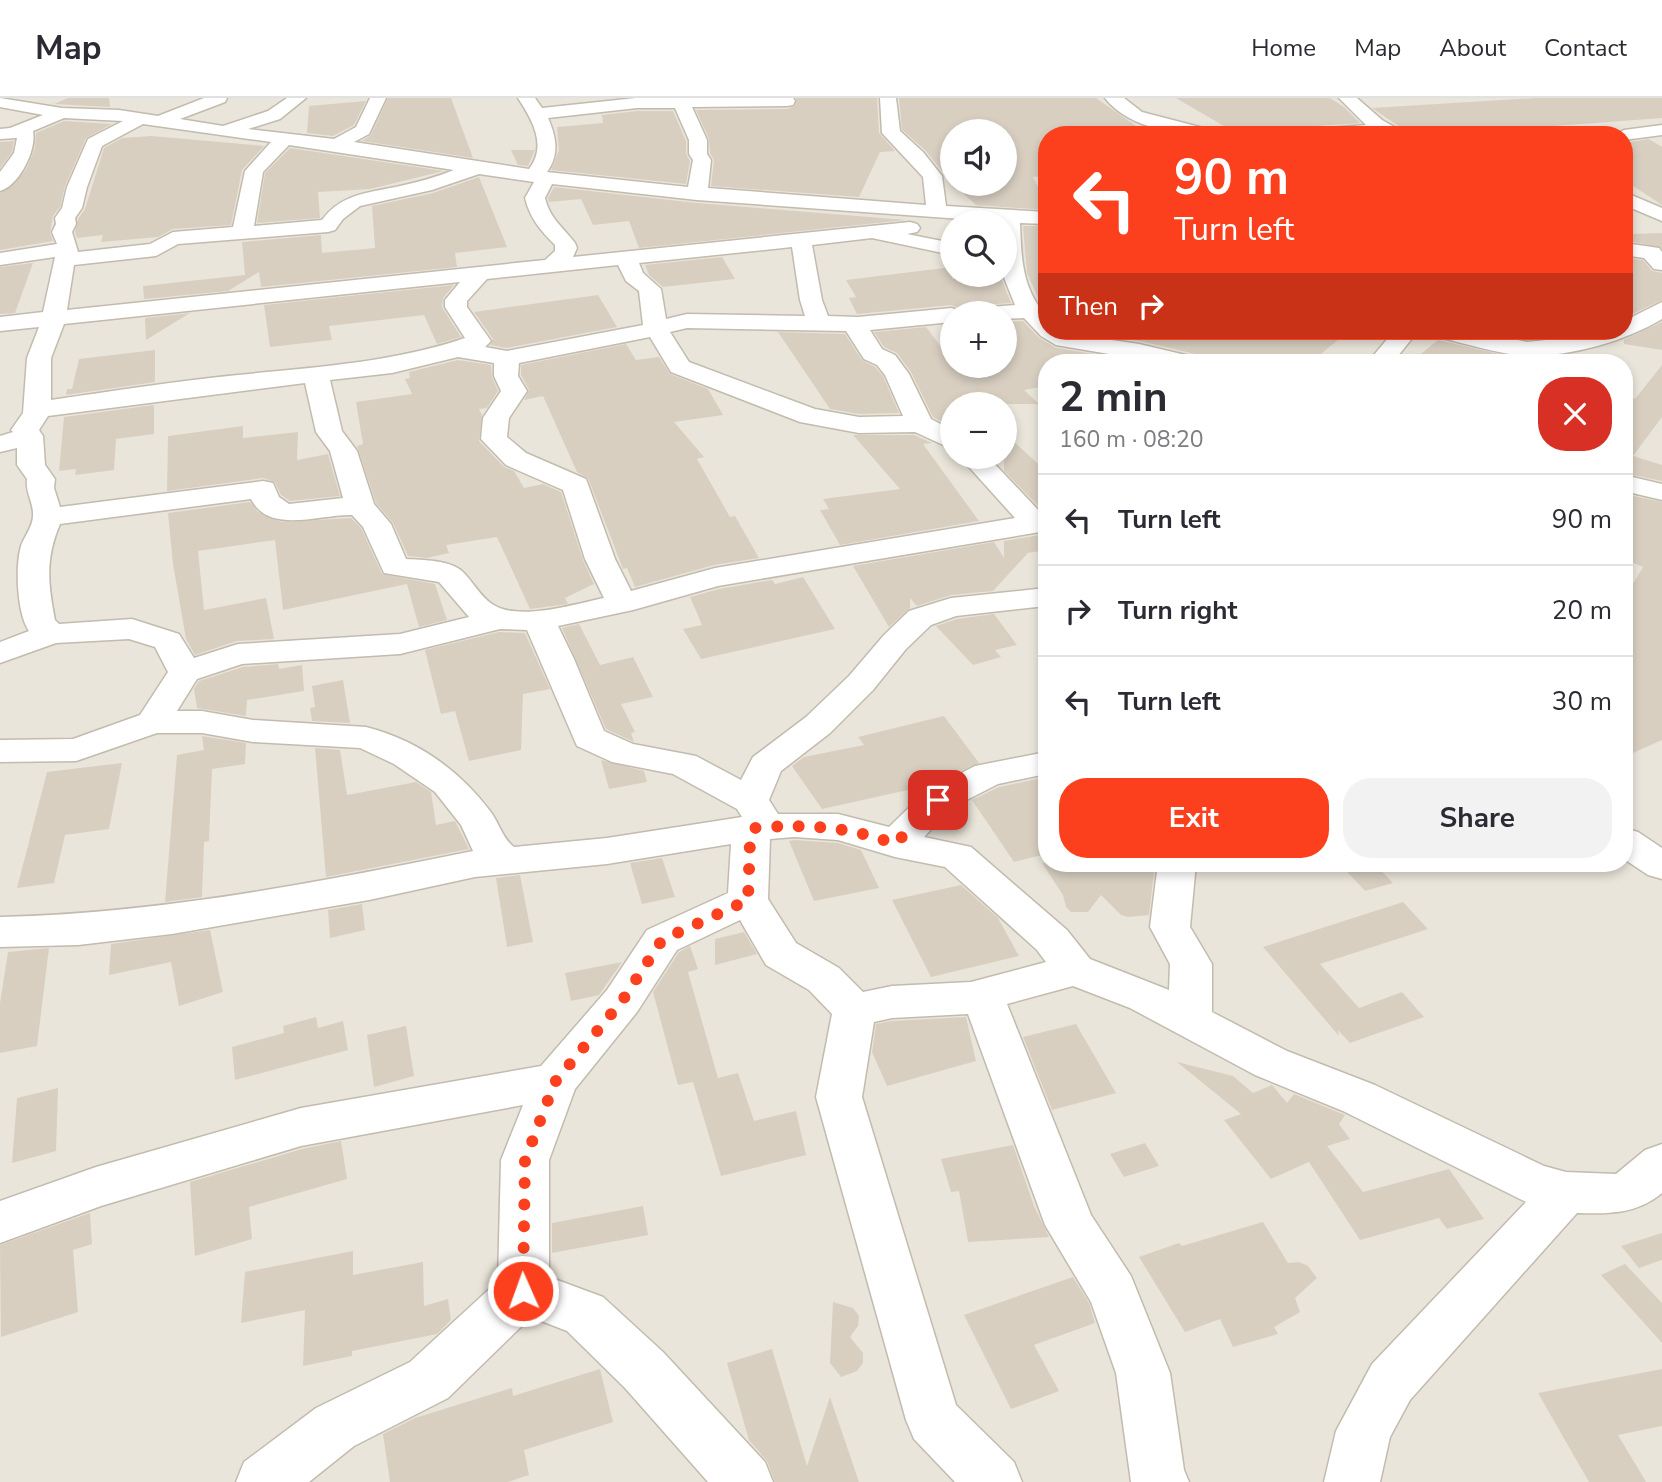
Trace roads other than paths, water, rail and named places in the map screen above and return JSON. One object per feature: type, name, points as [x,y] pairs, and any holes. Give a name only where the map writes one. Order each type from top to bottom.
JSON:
[{"type":"street","points":[[134,98],[150,120]]},
{"type":"street","points":[[52,634],[40,624],[33,586],[35,548],[48,517],[40,479],[31,464],[39,359],[54,320],[67,255],[62,232],[66,224],[65,218],[75,207],[79,181],[90,161],[94,144],[150,120],[219,98]]},
{"type":"street","points":[[220,131],[274,115],[298,98]]},
{"type":"street","points":[[337,145],[363,130],[378,98]]},
{"type":"street","points":[[888,98],[891,133],[916,156],[932,176],[937,210]]},
{"type":"street","points":[[1113,98],[1136,116],[1174,126]]},
{"type":"street","points":[[1347,98],[1380,126]]},
{"type":"street","points":[[668,100],[682,105],[698,140],[698,154],[702,160],[697,194]]},
{"type":"street","points":[[549,267],[562,258],[568,249],[567,243],[548,226],[535,198],[548,156],[547,138],[531,106],[668,100],[787,101]]},
{"type":"street","points":[[0,102],[62,113],[150,120],[337,145],[540,177],[697,194],[940,210]]},
{"type":"street","points":[[0,134],[24,129],[62,113]]},
{"type":"street","points":[[0,185],[23,156],[28,143],[24,129]]},
{"type":"street","points":[[1633,134],[1662,130]]},
{"type":"street","points":[[243,232],[244,210],[254,171],[284,139]]},
{"type":"street","points":[[0,259],[156,250],[173,237],[328,226],[337,211],[357,199],[406,191],[448,180],[476,168]]},
{"type":"street","points":[[1017,216],[1038,218]]},
{"type":"street","points":[[0,324],[940,224]]},
{"type":"street","points":[[1634,230],[1658,257]]},
{"type":"street","points":[[866,232],[940,247]]},
{"type":"street","points":[[801,239],[811,300],[819,323]]},
{"type":"street","points":[[626,259],[634,276],[650,289],[655,327],[680,367],[808,416],[859,425],[920,424],[940,435]]},
{"type":"street","points":[[0,444],[34,423],[316,374],[391,366],[479,341],[456,307],[456,300],[479,275]]},
{"type":"street","points":[[1016,287],[1027,311],[1038,321]]},
{"type":"street","points":[[1633,323],[1662,309]]},
{"type":"street","points":[[1017,311],[1027,311]]},
{"type":"street","points":[[456,349],[507,358],[609,340],[687,321],[858,324],[940,316]]},
{"type":"street","points":[[858,324],[858,333],[873,354],[886,360],[897,374],[920,424]]},
{"type":"street","points":[[1633,329],[1662,334]]},
{"type":"street","points":[[1064,340],[1152,354]]},
{"type":"street","points":[[1387,354],[1398,340]]},
{"type":"street","points":[[1485,340],[1527,349],[1567,345],[1583,340]]},
{"type":"street","points":[[507,358],[506,376],[514,391],[496,418],[494,439],[516,459],[554,473],[576,485],[600,559],[622,603]]},
{"type":"street","points":[[316,374],[329,432],[343,452],[360,507],[376,524],[395,567],[427,569],[450,576],[481,611],[500,619],[539,621],[622,603],[715,577],[1038,523]]},
{"type":"street","points":[[986,469],[1038,519]]},
{"type":"street","points":[[1633,485],[1662,492]]},
{"type":"street","points":[[48,517],[263,489],[266,502],[284,513],[330,506],[360,507]]},
{"type":"street","points":[[854,1010],[824,979],[781,954],[748,900],[750,841],[758,819],[766,765],[818,725],[861,683],[895,642],[920,618],[951,607],[1038,598]]},
{"type":"street","points":[[153,722],[185,672],[238,654],[400,644],[500,619]]},
{"type":"street","points":[[539,621],[558,659],[589,738],[625,754],[683,764],[758,819]]},
{"type":"street","points":[[0,653],[52,634],[132,629],[168,641],[185,672]]},
{"type":"street","points":[[0,751],[76,750],[153,722],[201,722],[253,732],[366,738],[407,756],[447,784],[478,821],[490,848],[507,861]]},
{"type":"street","points":[[895,844],[938,800],[988,774],[1038,765]]},
{"type":"street","points":[[0,932],[78,930],[172,920],[369,886],[475,864],[607,851],[758,819],[838,827],[867,833],[895,844],[957,856],[1052,940],[1075,970],[1145,997],[1271,1063],[1359,1098],[1534,1184],[1566,1192],[1616,1194],[1634,1188],[1662,1164]]},
{"type":"street","points":[[1633,847],[1662,866]]},
{"type":"street","points":[[1176,872],[1171,927],[1191,964],[1190,1021]]},
{"type":"street","points":[[264,1482],[335,1426],[429,1380],[523,1291],[525,1160],[555,1082],[622,1001],[662,940],[748,900]]},
{"type":"street","points":[[854,1010],[892,1002],[971,998],[1075,970]]},
{"type":"street","points":[[982,995],[1070,1225],[1113,1292],[1143,1373],[1157,1476],[1161,1482]]},
{"type":"street","points":[[854,1010],[839,1097],[882,1249],[933,1420],[994,1482]]},
{"type":"street","points":[[0,1222],[96,1187],[301,1127],[555,1082]]},
{"type":"street","points":[[1352,1482],[1364,1431],[1391,1382],[1566,1192]]},
{"type":"street","points":[[523,1291],[584,1314],[644,1370],[745,1482]]}]
